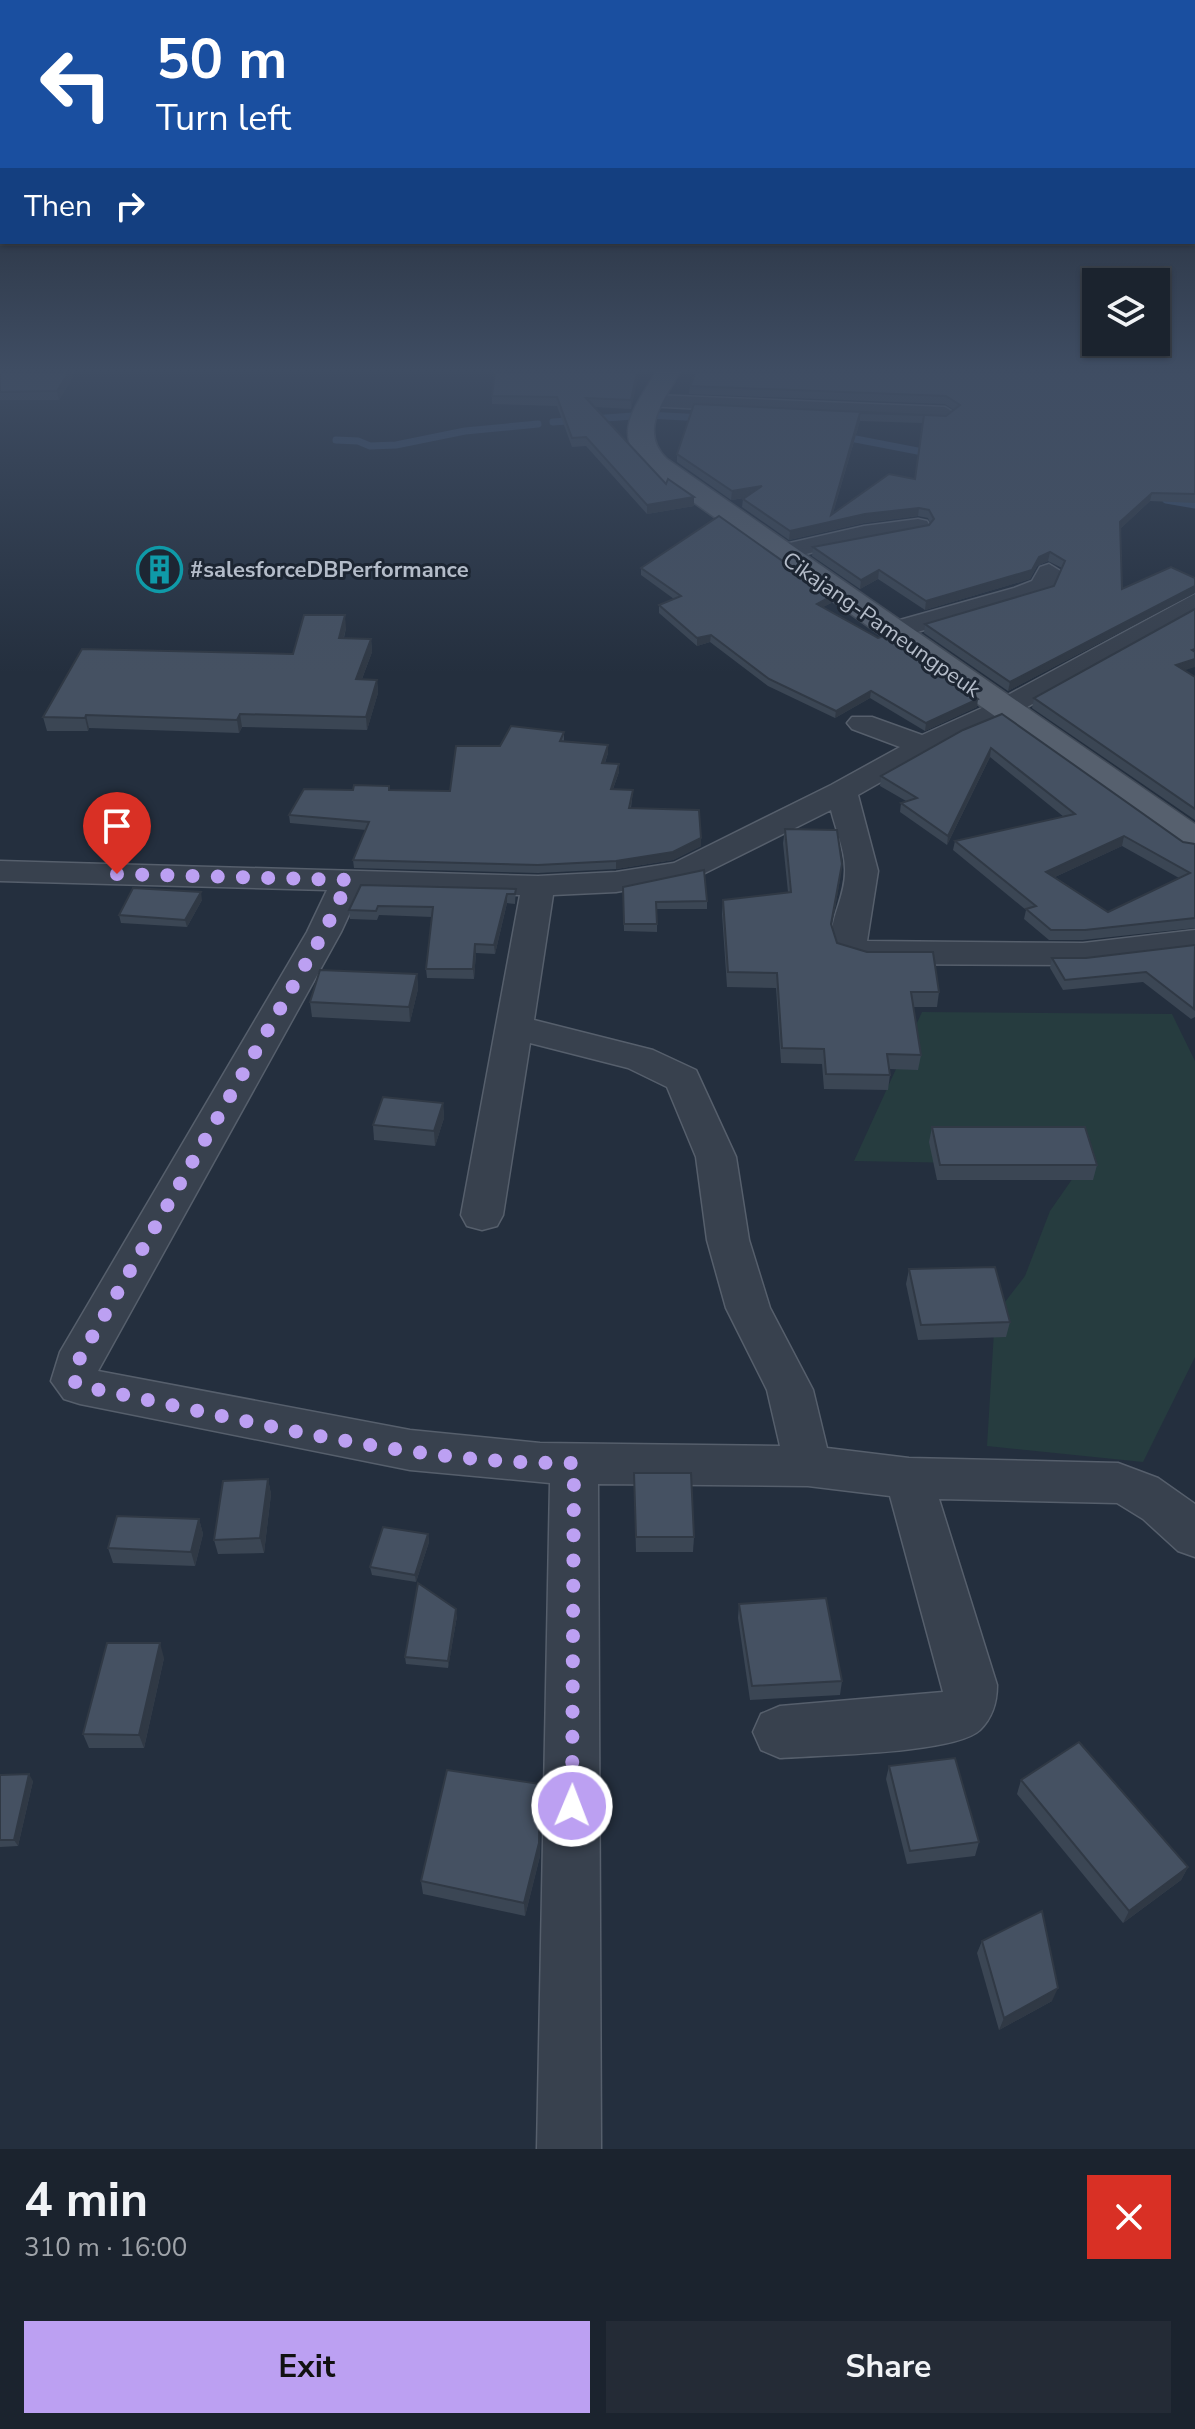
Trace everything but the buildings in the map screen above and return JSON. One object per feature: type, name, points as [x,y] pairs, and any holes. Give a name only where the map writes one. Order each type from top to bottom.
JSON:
[{"type":"main road","name":"Cikajang-Pameungpeuk","points":[[667,472],[1195,841]]},
{"type":"street","points":[[781,552],[864,533],[918,526]]},
{"type":"street","points":[[892,631],[1023,594],[1042,586],[1049,572]]},
{"type":"street","points":[[0,871],[538,886],[616,882],[683,871],[842,792],[922,745],[1003,709],[1195,602]]},
{"type":"street","points":[[862,723],[922,745]]},
{"type":"street","points":[[842,792],[862,871],[849,932],[850,946],[865,953],[1083,954],[1195,941]]},
{"type":"street","points":[[349,880],[324,932],[76,1365],[74,1381],[95,1389],[410,1450],[540,1463],[808,1466],[909,1478],[1118,1483],[1140,1489],[1161,1502],[1195,1536]]},
{"type":"street","points":[[482,1215],[538,886]]},
{"type":"street","points":[[514,1027],[640,1059],[683,1079],[716,1157],[728,1240],[748,1308],[790,1390],[808,1466]]},
{"type":"street","points":[[569,2149],[574,1463]]},
{"type":"street","points":[[780,1732],[941,1720],[959,1714],[970,1701],[970,1685],[909,1478]]},
{"type":"green space","points":[[922,1012],[1172,1014],[1195,1061],[1195,1357],[1143,1462],[987,1446],[995,1315],[1025,1276],[1050,1211],[1082,1165],[854,1161]]},
{"type":"waterway","points":[[1166,500],[1195,505]]},
{"type":"place","name":"#salesforceDBPerformance","points":[[159,569]]},
{"type":"route","points":[[117,874],[349,880],[324,932],[76,1365],[74,1381],[80,1386],[410,1450],[540,1463],[574,1463],[572,1806]]}]
